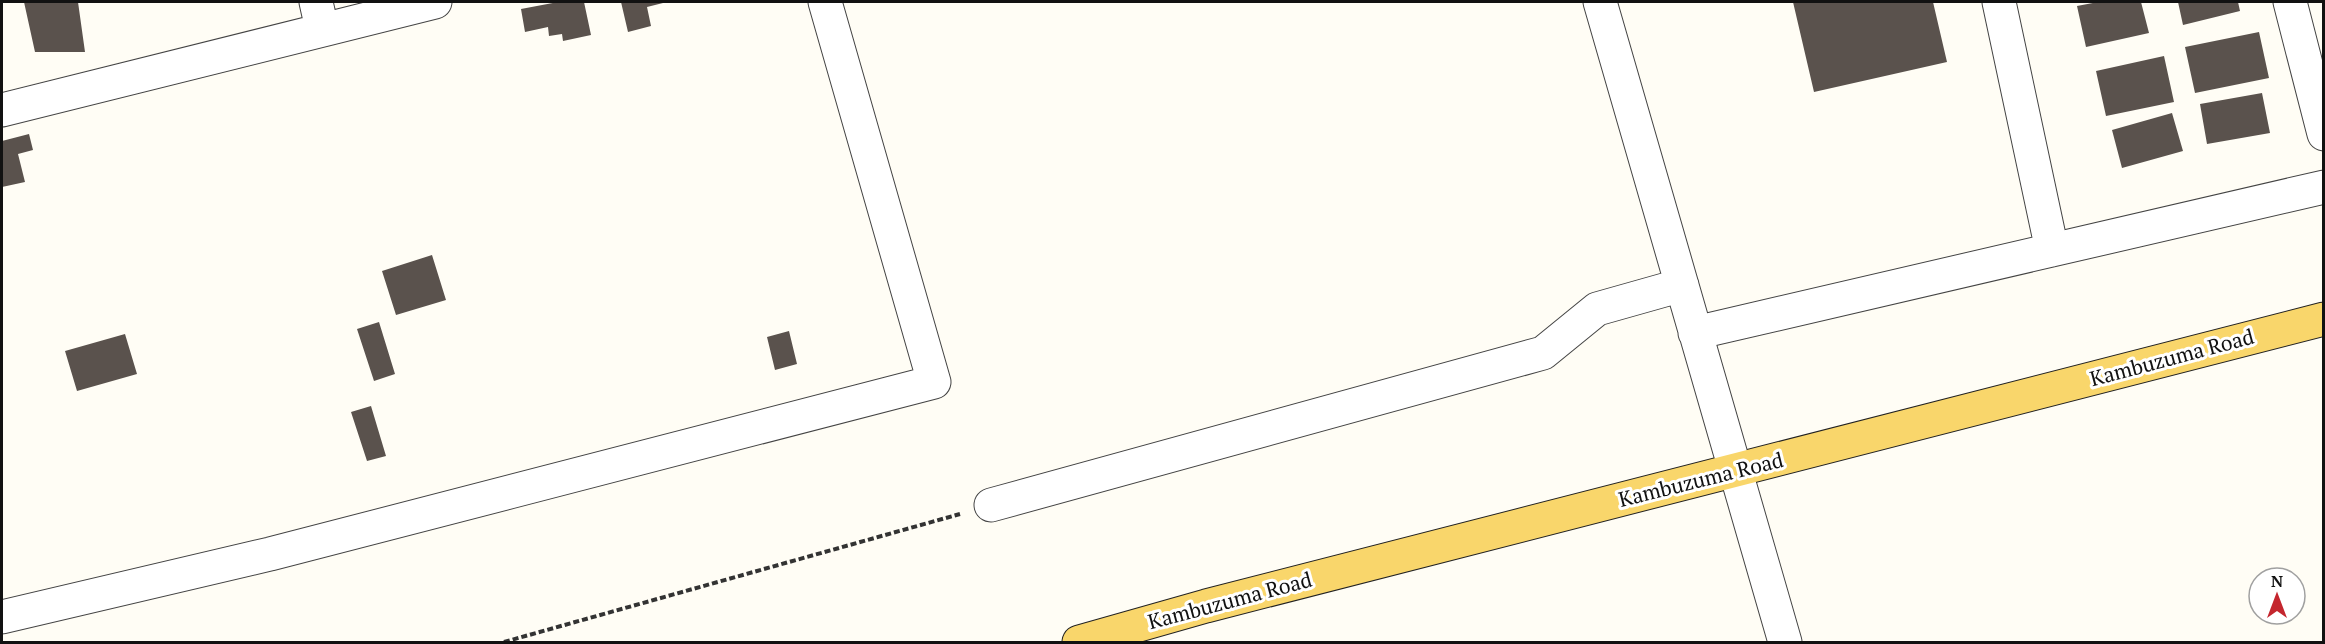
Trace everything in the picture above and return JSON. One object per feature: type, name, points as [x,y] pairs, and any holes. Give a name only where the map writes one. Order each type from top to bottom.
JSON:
[{"type":"main road","name":"Kambuzuma Road","points":[[1079,642],[1206,606],[2324,319]]},
{"type":"street","points":[[2,110],[319,15],[435,2]]},
{"type":"street","points":[[2,617],[270,554],[934,382],[825,2]]},
{"type":"street","points":[[1600,2],[1785,642]]},
{"type":"street","points":[[1999,2],[2052,250]]},
{"type":"street","points":[[2290,2],[2324,134]]},
{"type":"street","points":[[1695,333],[2324,187]]},
{"type":"street","points":[[991,505],[1543,353],[1597,309],[1682,285]]},
{"type":"path","points":[[504,642],[991,505]]},
{"type":"building","points":[[24,2],[78,2],[85,52],[35,52]]},
{"type":"building","points":[[558,2],[584,2],[591,35],[563,41],[562,34],[549,36],[548,27],[525,32],[521,9]]},
{"type":"building","points":[[621,2],[667,2],[647,7],[651,26],[628,32]]},
{"type":"building","points":[[1793,2],[1933,2],[1947,62],[1814,92]]},
{"type":"building","points":[[2098,2],[2141,2],[2149,33],[2086,47],[2077,6]]},
{"type":"building","points":[[2178,2],[2238,2],[2240,11],[2183,25]]},
{"type":"building","points":[[2259,32],[2269,78],[2195,93],[2185,47]]},
{"type":"building","points":[[2164,56],[2174,102],[2106,116],[2096,71]]},
{"type":"building","points":[[2262,93],[2270,133],[2207,144],[2200,104]]},
{"type":"building","points":[[2172,113],[2183,151],[2122,168],[2112,130]]},
{"type":"building","points":[[29,134],[33,150],[18,154],[25,182],[2,187],[2,141]]},
{"type":"building","points":[[432,255],[446,300],[396,315],[382,271]]},
{"type":"building","points":[[379,322],[395,374],[374,381],[357,329]]},
{"type":"building","points":[[789,331],[797,364],[775,370],[767,337]]},
{"type":"building","points":[[125,334],[137,374],[77,391],[65,351]]},
{"type":"building","points":[[371,406],[386,456],[367,461],[351,412]]}]
